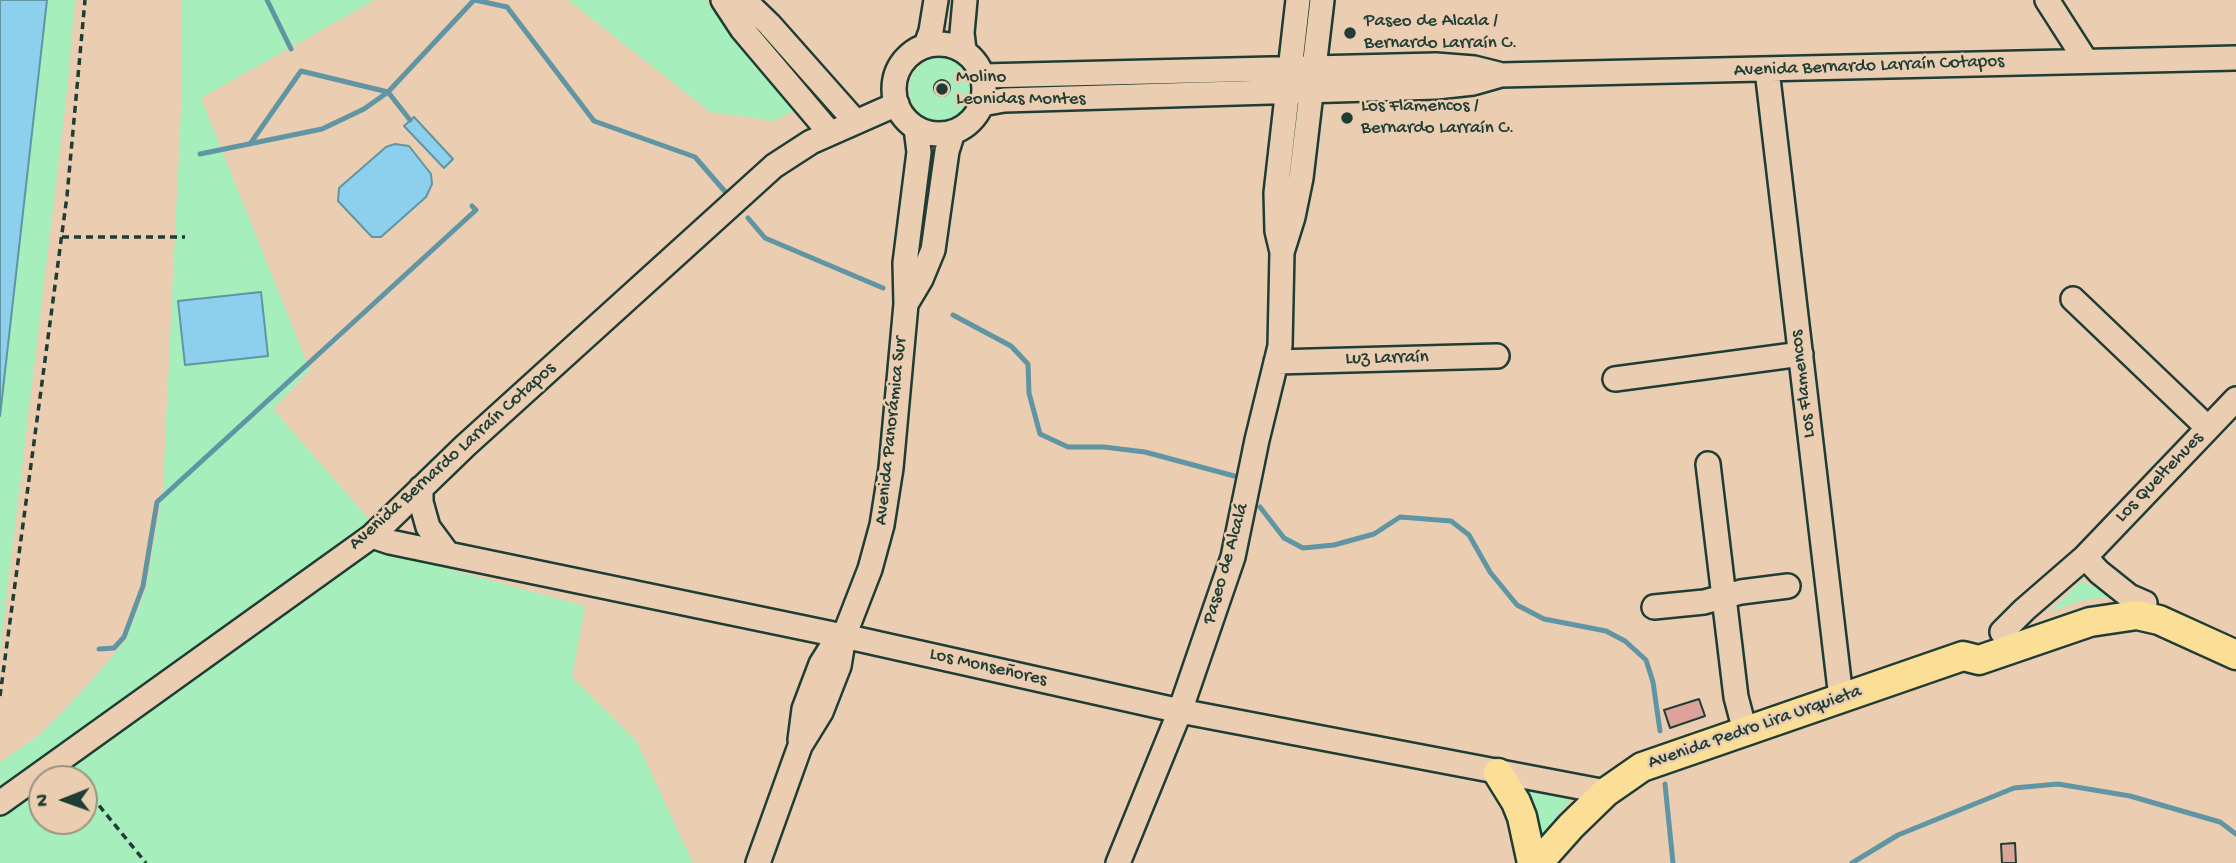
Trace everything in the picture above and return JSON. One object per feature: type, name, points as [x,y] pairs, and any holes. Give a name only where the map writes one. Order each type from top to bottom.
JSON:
[{"type":"main road","name":"Avenida Pedro Lira Urquieta","points":[[1963,656],[1972,644],[2002,632],[2090,607],[2118,603],[2144,603],[2236,639]]},
{"type":"main road","name":"Avenida Pedro Lira Urquieta","points":[[1538,863],[1606,792],[1642,767],[1963,656],[1979,660],[2090,622],[2137,615],[2159,620],[2236,655]]},
{"type":"main road","points":[[1498,773],[1522,817],[1532,863]]},
{"type":"street","points":[[723,0],[742,29],[830,132]]},
{"type":"street","points":[[744,0],[769,24],[855,121]]},
{"type":"street","points":[[926,45],[936,0]]},
{"type":"street","points":[[964,50],[962,33],[965,0]]},
{"type":"street","name":"Paseo de Alcalá","points":[[1118,863],[1180,711],[1239,537],[1257,440],[1276,362],[1282,332],[1282,252],[1277,231],[1276,193],[1298,0]]},
{"type":"street","name":"Paseo de Alcalá","points":[[1282,252],[1298,197],[1322,0]]},
{"type":"street","points":[[2047,0],[2086,61]]},
{"type":"street","points":[[946,43],[964,50],[976,61],[983,76],[985,85],[982,104],[971,121],[953,132],[934,134],[916,128],[904,118],[897,104],[894,86],[899,68],[910,54],[926,45],[946,43]]},
{"type":"street","name":"Avenida Bernardo Larraín Cotapos","points":[[982,104],[1003,100],[1455,86],[1502,75],[2236,58]]},
{"type":"street","name":"Avenida Bernardo Larraín Cotapos","points":[[983,76],[1456,65],[1502,75]]},
{"type":"street","name":"Los Flamencos","points":[[1767,70],[1841,698]]},
{"type":"street","points":[[1154,72],[1154,96]]},
{"type":"street","name":"Avenida Bernardo Larraín Cotapos","points":[[0,803],[372,536],[475,436],[774,166],[830,132],[897,104]]},
{"type":"street","name":"Avenida Panorámica Sur","points":[[758,863],[800,746],[827,700],[842,659],[845,636],[870,569],[884,516],[906,304],[905,263],[919,146],[916,128]]},
{"type":"street","name":"Avenida Panorámica Sur","points":[[906,304],[921,279],[933,250],[947,150],[953,132]]},
{"type":"street","points":[[2073,299],[2208,428]]},
{"type":"street","points":[[1615,379],[1801,354]]},
{"type":"street","name":"Luz Larraín","points":[[1276,362],[1497,356]]},
{"type":"street","name":"Los Queltehues","points":[[2002,632],[2085,557],[2236,400]]},
{"type":"street","points":[[1708,464],[1736,697],[1745,731]]},
{"type":"street","points":[[421,488],[421,502],[428,527],[448,554]]},
{"type":"street","name":"Los Monseñores","points":[[372,536],[390,542],[845,636],[1180,711],[1606,792]]},
{"type":"street","points":[[2085,557],[2129,596],[2144,603]]},
{"type":"street","points":[[1654,607],[1704,602],[1724,596],[1788,586]]},
{"type":"path","points":[[0,696],[61,237],[85,0]]},
{"type":"path","points":[[61,237],[185,237]]},
{"type":"path","points":[[98,804],[146,863]]},
{"type":"green space","points":[[0,0],[75,0],[67,92],[0,652]]},
{"type":"green space","points":[[181,0],[375,0],[201,98],[310,370],[273,409],[401,556],[585,606],[572,677],[636,740],[693,863],[0,863],[0,762],[38,736],[85,688],[125,641],[146,589],[163,488],[181,107]]},
{"type":"green space","points":[[568,0],[706,0],[795,110],[774,121],[710,112]]},
{"type":"green space","points":[[941,57],[959,63],[967,71],[973,89],[967,107],[959,115],[941,121],[923,115],[915,107],[909,89],[915,71],[923,63]]},
{"type":"green space","points":[[929,165],[936,167],[929,234],[919,261],[916,239],[925,168]]},
{"type":"green space","points":[[2081,581],[2115,596],[2080,601],[2049,612]]},
{"type":"green space","points":[[1521,789],[1572,798],[1540,837]]},
{"type":"water","points":[[0,0],[47,0],[0,416]]},
{"type":"water","points":[[414,117],[453,159],[444,168],[404,126]]},
{"type":"water","points":[[395,144],[409,146],[431,174],[432,184],[426,197],[381,237],[372,237],[338,201],[339,188],[386,147]]},
{"type":"water","points":[[261,292],[268,356],[185,365],[178,301]]},
{"type":"building","name":"Molino Leonidas Montes","points":[[942,80],[950,88],[942,96],[934,88]]},
{"type":"building","points":[[1699,699],[1705,716],[1670,728],[1664,710]]},
{"type":"building","points":[[2015,843],[2016,863],[2002,863],[2001,844]]},
{"type":"waterway","points":[[267,0],[291,49]]},
{"type":"waterway","points":[[200,154],[322,129],[364,109],[388,92],[474,0]]},
{"type":"waterway","points":[[475,0],[507,7],[594,121],[695,157],[728,195]]},
{"type":"waterway","points":[[250,144],[301,71],[388,92],[410,120]]},
{"type":"waterway","points":[[99,649],[114,648],[124,637],[143,586],[157,502],[476,210],[472,206]]},
{"type":"waterway","points":[[748,218],[765,238],[883,288]]},
{"type":"waterway","points":[[953,315],[1011,346],[1028,364],[1029,393],[1040,434],[1068,447],[1104,447],[1145,452],[1238,477]]},
{"type":"waterway","points":[[1260,507],[1284,538],[1303,548],[1334,545],[1374,534],[1400,517],[1451,521],[1469,535],[1490,572],[1517,605],[1544,619],[1606,631],[1625,641],[1646,660],[1653,682],[1660,731]]},
{"type":"waterway","points":[[1665,784],[1673,863]]},
{"type":"waterway","points":[[1852,863],[1898,835],[2014,788],[2058,784],[2130,796],[2220,822],[2236,834]]},
{"type":"place","name":"Paseo de Alcala / Bernardo Larraín C.","points":[[1350,33]]},
{"type":"place","name":"Molino Leonidas Montes","points":[[942,89]]},
{"type":"place","name":"Los Flamencos / Bernardo Larraín C.","points":[[1347,118]]}]
